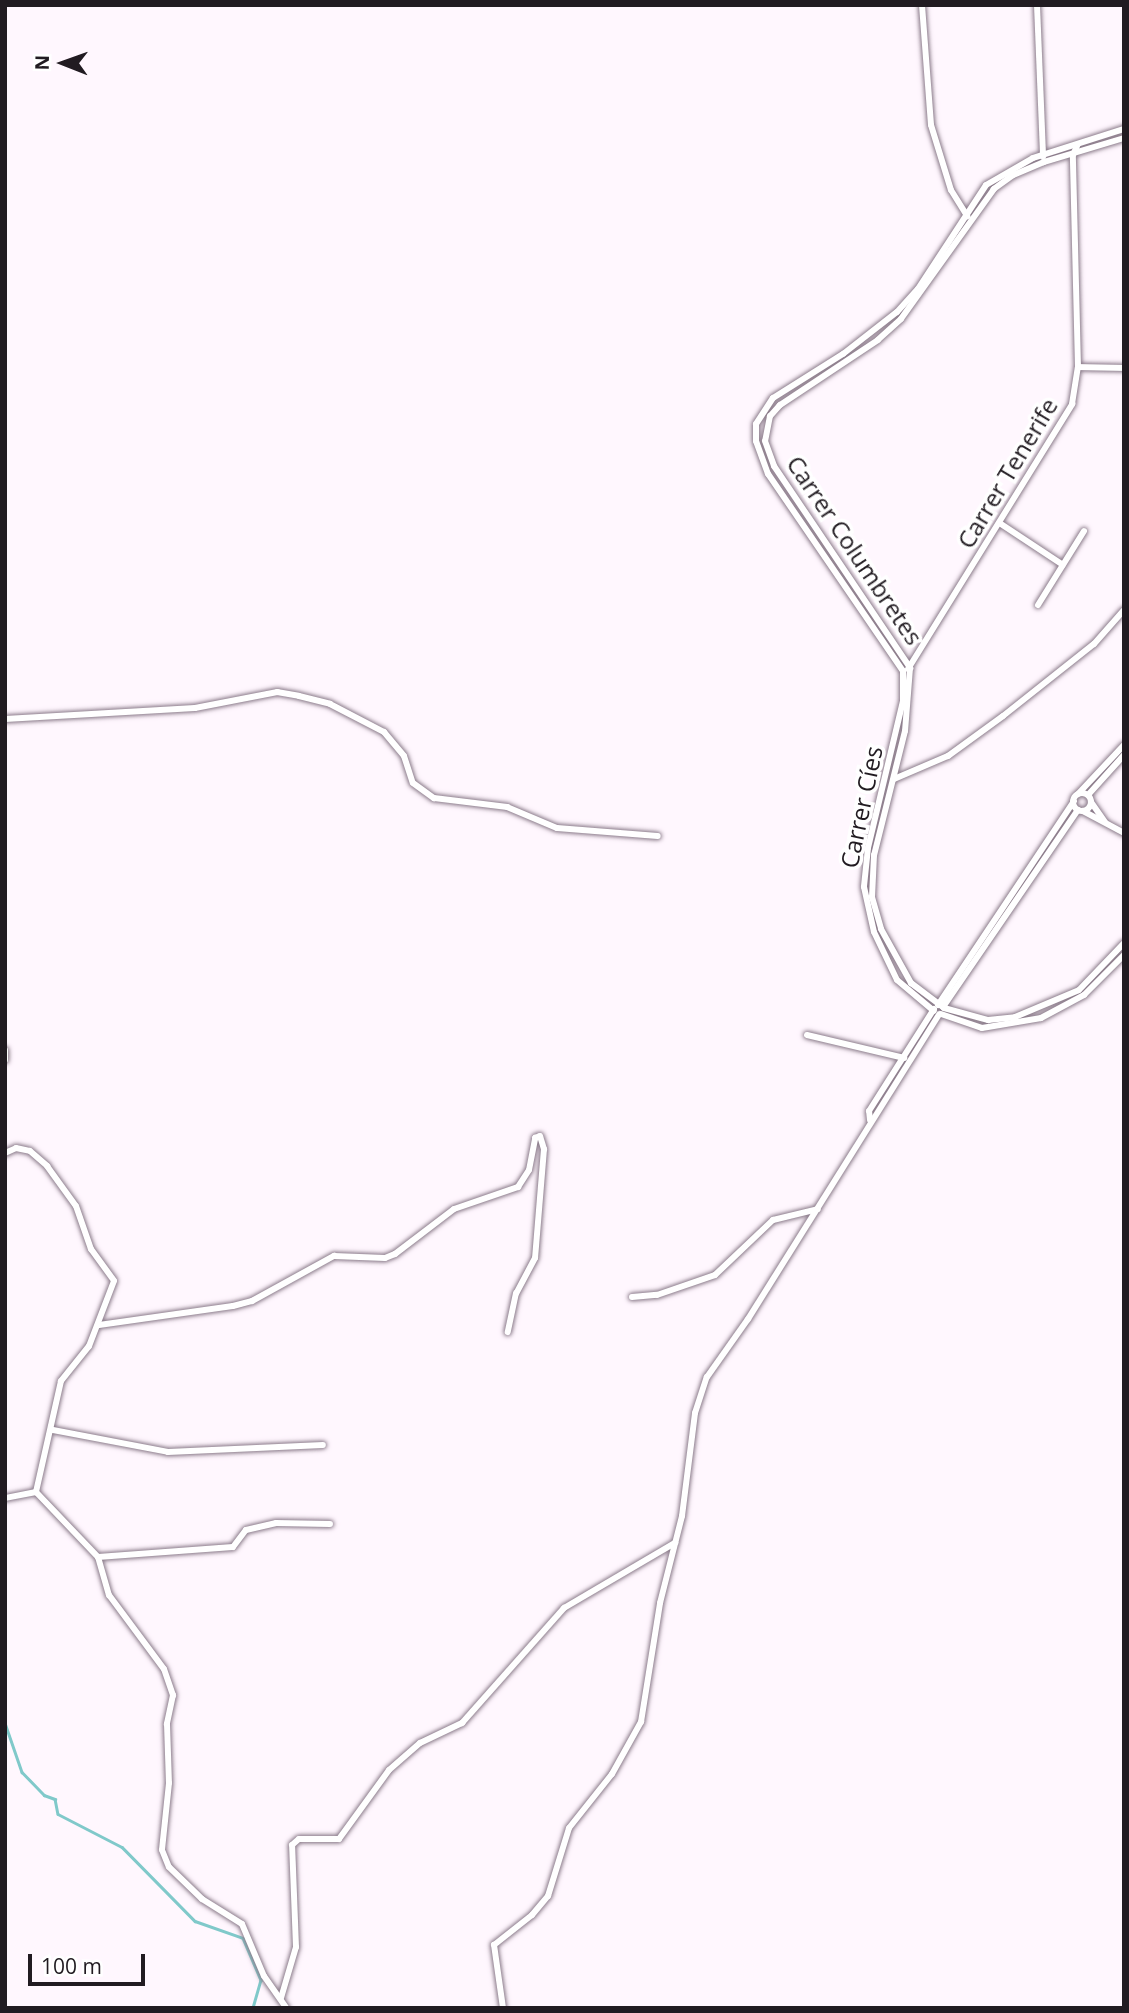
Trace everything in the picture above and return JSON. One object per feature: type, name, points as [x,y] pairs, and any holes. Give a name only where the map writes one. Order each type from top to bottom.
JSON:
[{"type":"street","points":[[922,5],[931,125],[943,168],[964,213],[971,220]]},
{"type":"street","points":[[1037,5],[1043,158]]},
{"type":"street","name":"Carrer Columbretes","points":[[906,669],[768,474],[758,449],[756,424],[773,398],[843,354],[897,312],[918,289],[964,213],[1003,171],[1124,129]]},
{"type":"street","name":"Carrer Columbretes","points":[[906,669],[774,466],[765,428],[780,405],[878,340],[901,319],[971,220],[1003,182],[1043,158],[1073,155],[1124,138]]},
{"type":"street","points":[[1073,155],[1078,144]]},
{"type":"street","name":"Carrer Tenerife","points":[[906,669],[1001,524],[1072,404],[1078,367],[1073,155]]},
{"type":"street","points":[[1078,367],[1124,368]]},
{"type":"street","points":[[1001,524],[1063,565]]},
{"type":"street","points":[[1038,605],[1084,531]]},
{"type":"street","points":[[886,779],[895,779],[931,765],[1003,716],[1094,644],[1124,610]]},
{"type":"street","name":"Carrer Cíes","points":[[906,669],[903,701],[864,869],[867,910],[897,980],[939,1010],[982,1028],[1041,1018],[1084,995],[1124,955]]},
{"type":"street","name":"Carrer Cíes","points":[[906,669],[910,704],[895,779],[874,855],[872,897],[897,962],[911,983],[939,1010],[988,1020],[1035,1012],[1079,990],[1124,943]]},
{"type":"street","points":[[5,719],[195,708],[277,692],[299,695],[339,708],[384,732],[404,757],[413,783],[433,798],[507,807],[557,828],[658,836]]},
{"type":"street","points":[[503,2008],[494,1945],[532,1915],[548,1896],[569,1828],[612,1774],[641,1722],[660,1603],[675,1543],[703,1386],[818,1209],[939,1010],[1078,794],[1124,745]]},
{"type":"street","points":[[872,1118],[869,1111],[903,1057],[1081,810],[1124,755]]},
{"type":"street","points":[[1078,794],[1090,799],[1106,823]]},
{"type":"street","points":[[1074,801],[1081,810],[1124,833]]},
{"type":"street","points":[[807,1035],[903,1057],[910,1061]]},
{"type":"street","points":[[5,1050],[5,1060]]},
{"type":"street","points":[[99,1325],[252,1301],[334,1256],[385,1258],[410,1246],[454,1209],[518,1187],[529,1170],[535,1138],[540,1136],[544,1149],[535,1258],[516,1293],[508,1332]]},
{"type":"street","points":[[5,1153],[16,1148],[30,1151],[76,1206],[91,1249],[114,1281],[89,1346],[61,1381],[36,1492]]},
{"type":"street","points":[[632,1297],[657,1295],[715,1275],[773,1220],[818,1209]]},
{"type":"street","points":[[52,1430],[168,1452],[323,1445]]},
{"type":"street","points":[[5,1498],[36,1492]]},
{"type":"street","points":[[36,1492],[98,1557],[109,1595],[164,1669],[173,1695],[167,1724],[169,1783],[162,1850],[165,1858],[181,1882],[242,1924],[264,1976],[286,2008]]},
{"type":"street","points":[[98,1557],[233,1546],[246,1530],[276,1523],[330,1524]]},
{"type":"street","points":[[281,1998],[296,1947],[292,1845],[299,1839],[339,1839],[389,1770],[420,1743],[462,1723],[564,1608],[675,1543]]},
{"type":"waterway","points":[[5,1723],[22,1772],[44,1795],[55,1799],[58,1814],[122,1847],[195,1921],[243,1938],[261,1980],[253,2008]]}]
